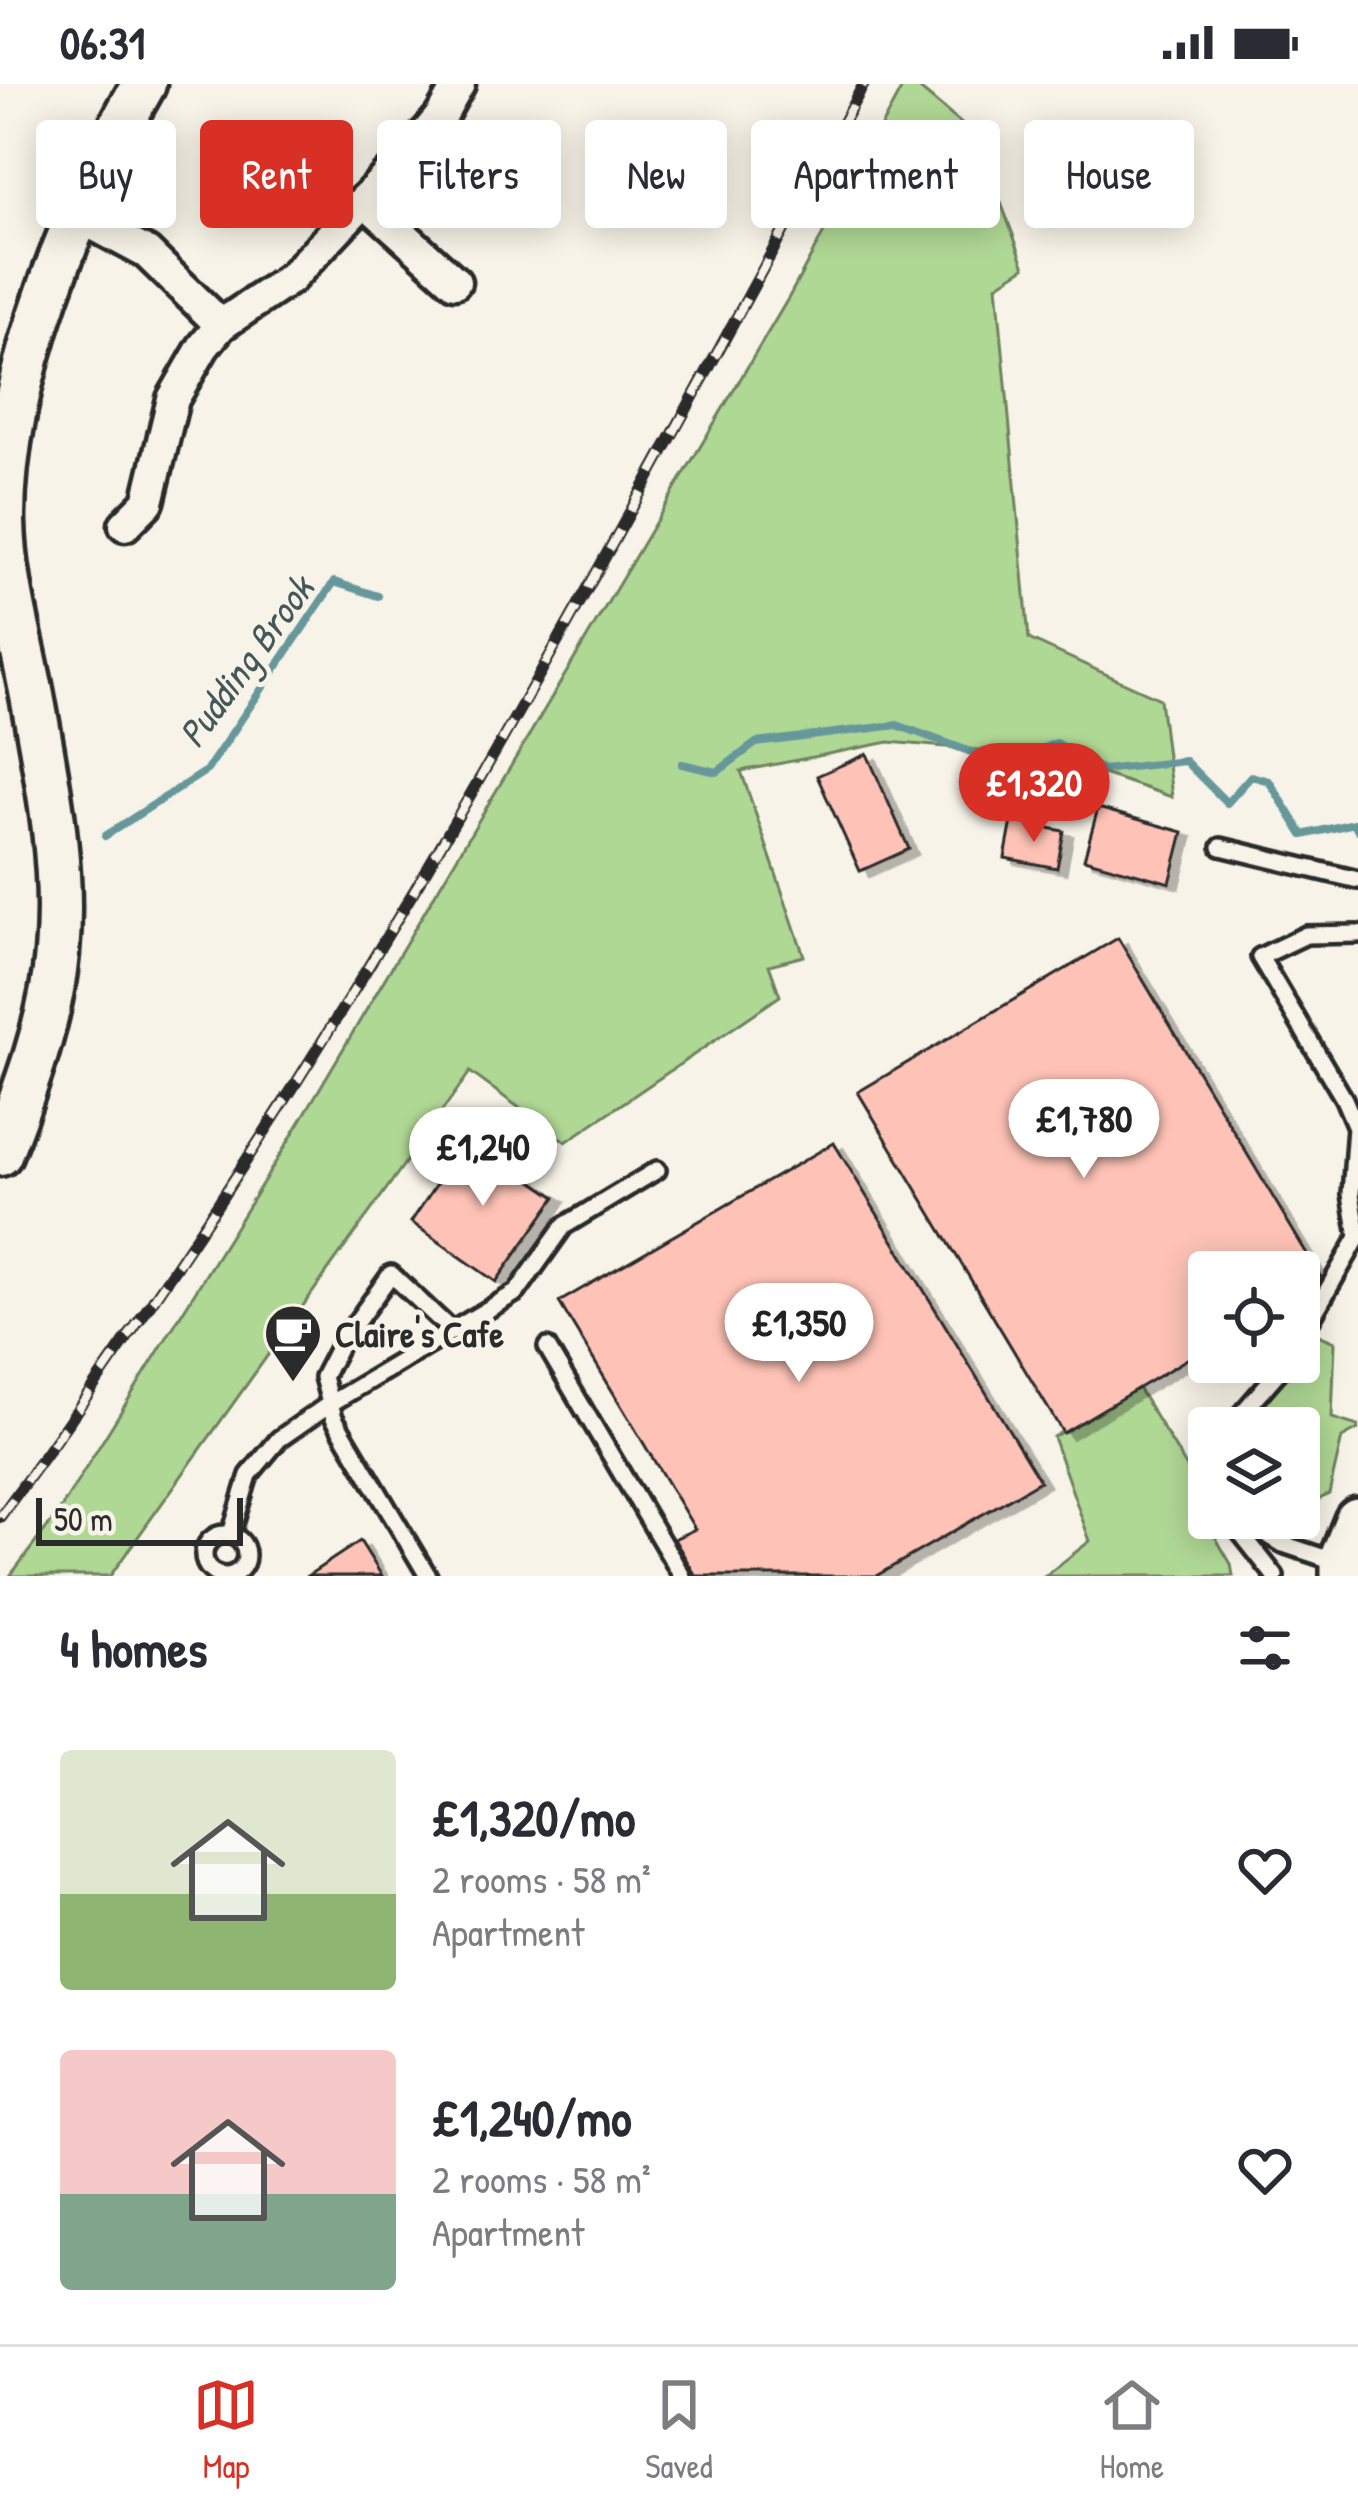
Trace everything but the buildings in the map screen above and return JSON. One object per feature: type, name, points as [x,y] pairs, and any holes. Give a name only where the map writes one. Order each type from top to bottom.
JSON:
[{"type":"main road","points":[[127,120],[144,84]]},
{"type":"main road","points":[[0,1154],[40,1041],[57,959],[60,912],[41,746],[10,640],[3,525],[6,435],[39,324],[76,228]]},
{"type":"street","points":[[125,525],[148,502],[173,399],[202,347],[220,325],[291,278],[441,116],[459,84]]},
{"type":"street","points":[[364,200],[455,282]]},
{"type":"street","points":[[99,228],[147,253],[220,325]]},
{"type":"lane","points":[[1222,847],[1358,880]]},
{"type":"lane","points":[[1320,1304],[1358,1238],[1351,1194],[1356,1127],[1260,957],[1306,935],[1358,934]]},
{"type":"lane","points":[[231,1534],[254,1467],[278,1439],[518,1292],[563,1226],[657,1169]]},
{"type":"lane","points":[[428,1576],[328,1405],[323,1377],[391,1274],[453,1332]]},
{"type":"lane","points":[[547,1347],[682,1576]]},
{"type":"lane","points":[[1246,1407],[1268,1383]]},
{"type":"lane","points":[[220,1534],[241,1540],[247,1571],[225,1576],[202,1571],[209,1541],[220,1534]]},
{"type":"lane","points":[[1246,1539],[1275,1576]]},
{"type":"lane","points":[[1275,1539],[1283,1544],[1347,1546]]},
{"type":"green space","points":[[904,84],[914,84],[957,120],[885,120]]},
{"type":"green space","points":[[1000,200],[1025,267],[997,285],[1029,639],[1160,699],[1172,797],[1049,756],[889,742],[741,771],[804,956],[769,965],[780,996],[566,1142],[470,1072],[110,1576],[10,1576],[58,1513],[288,1142],[826,228],[1000,228]]},
{"type":"green space","points":[[1320,1336],[1335,1342],[1332,1418],[1358,1429],[1342,1438],[1329,1494],[1320,1499],[1320,1407],[1263,1407],[1281,1383],[1320,1383]]},
{"type":"green space","points":[[1138,1388],[1188,1469],[1188,1539],[1216,1539],[1233,1576],[1045,1576],[1090,1541],[1053,1437]]},
{"type":"waterway","name":"Pudding Brook","points":[[105,836],[207,770],[334,582],[378,596]]},
{"type":"waterway","name":"Pudding Brook","points":[[682,764],[717,772],[756,743],[897,725],[1004,764],[1056,743],[1102,770],[1185,761],[1227,803],[1251,776],[1269,781],[1303,835],[1354,823],[1358,830]]},
{"type":"railway","points":[[0,1517],[178,1264],[399,917],[557,644],[864,84]]},
{"type":"place","name":"Claire's Cafe","points":[[293,1384]]}]
